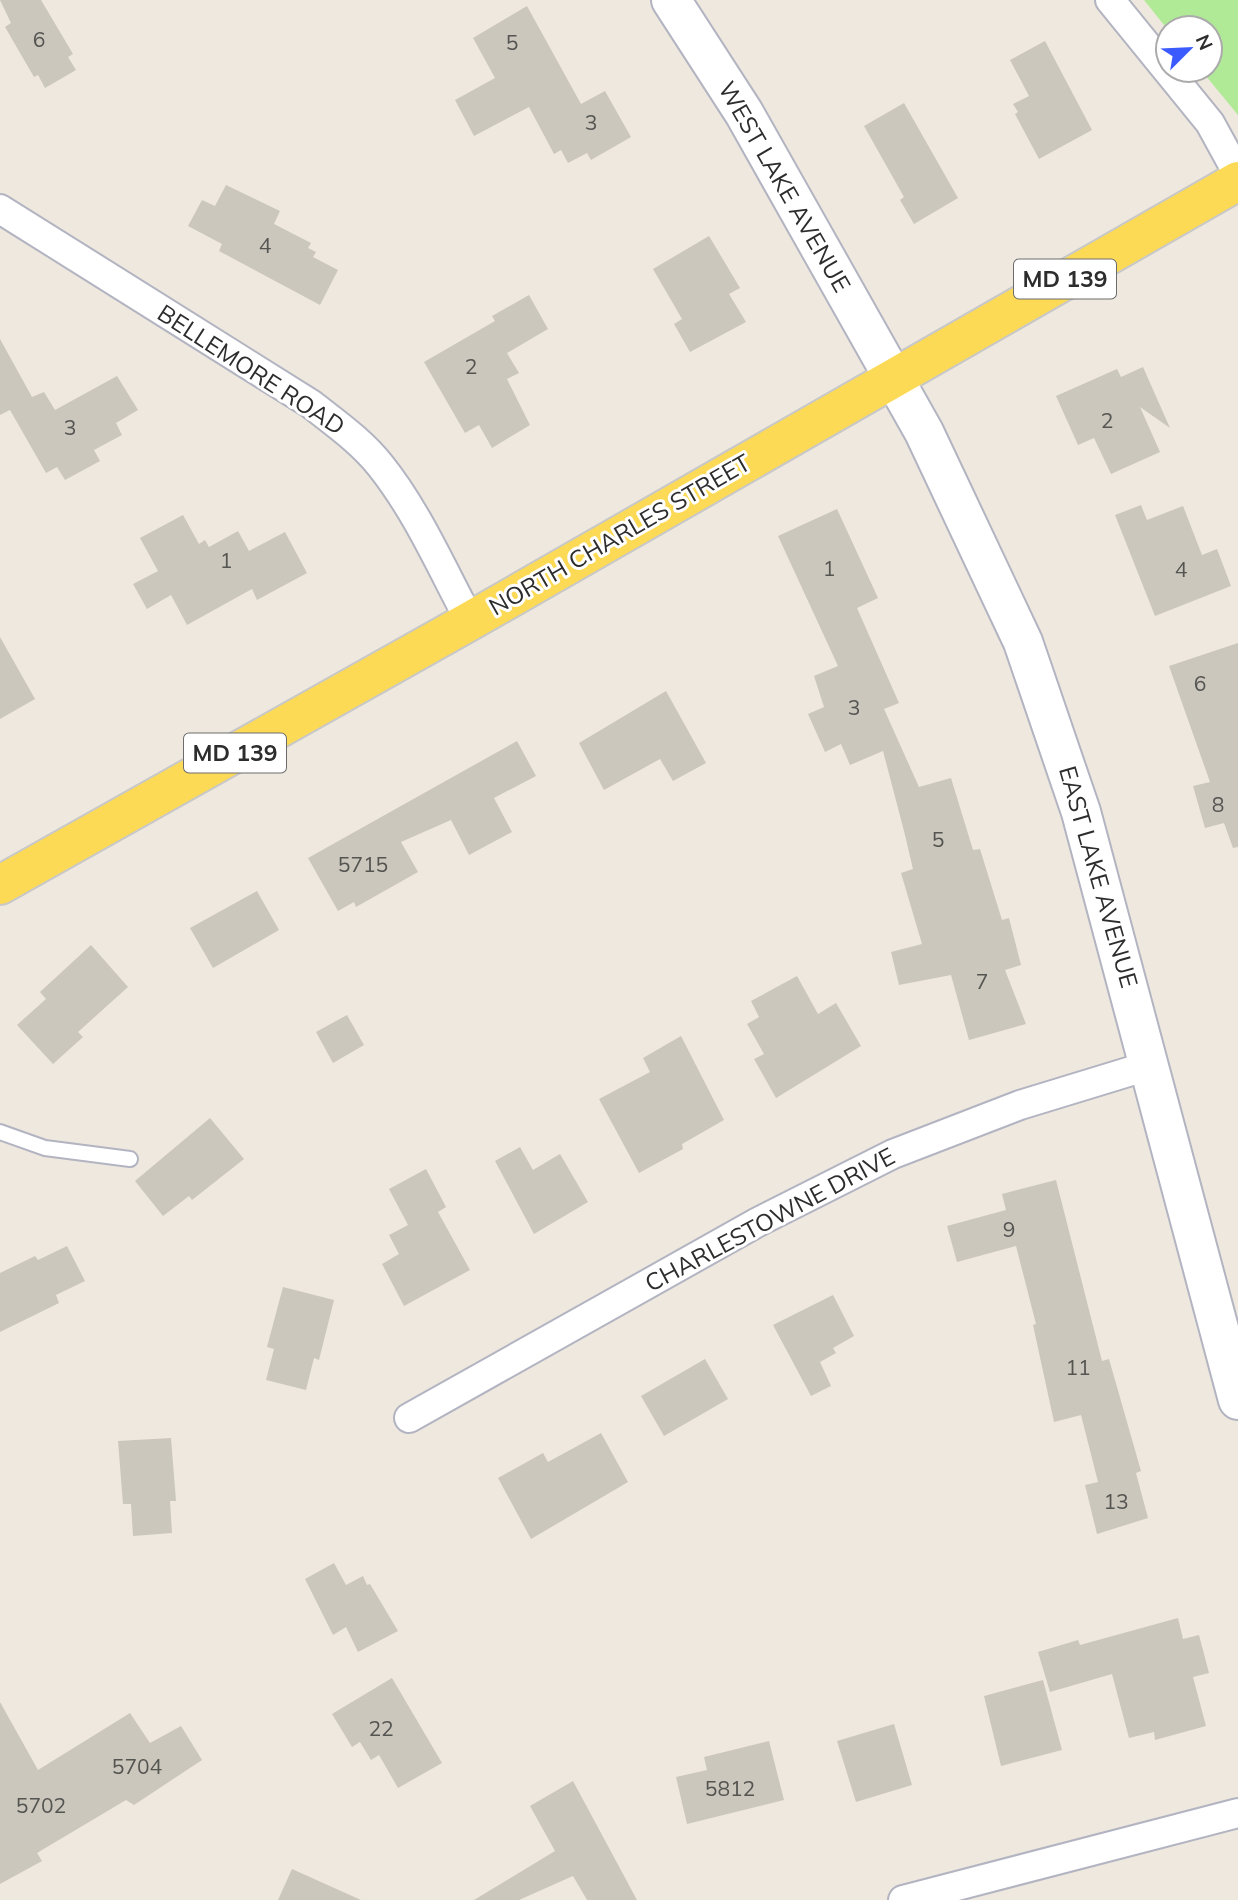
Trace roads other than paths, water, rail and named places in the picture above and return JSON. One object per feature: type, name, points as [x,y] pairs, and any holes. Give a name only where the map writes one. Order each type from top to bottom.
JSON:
[{"type":"main road","name":"NORTH CHARLES STREET","points":[[0,885],[470,621],[1238,181]]},
{"type":"street","name":"WEST LAKE AVENUE","points":[[671,0],[744,113],[893,378]]},
{"type":"street","points":[[1110,0],[1210,123],[1238,174]]},
{"type":"street","name":"BELLEMORE ROAD","points":[[0,209],[311,404],[350,434],[380,465],[405,502],[470,621]]},
{"type":"street","name":"EAST LAKE AVENUE","points":[[893,378],[924,432],[1023,642],[1081,812],[1151,1065],[1238,1400]]},
{"type":"street","name":"CHARLESTOWNE DRIVE","points":[[409,1419],[758,1222],[893,1154],[1020,1105],[1151,1065]]},
{"type":"street","points":[[903,1900],[1238,1813]]},
{"type":"lane","points":[[0,1132],[45,1148],[130,1159]]}]
